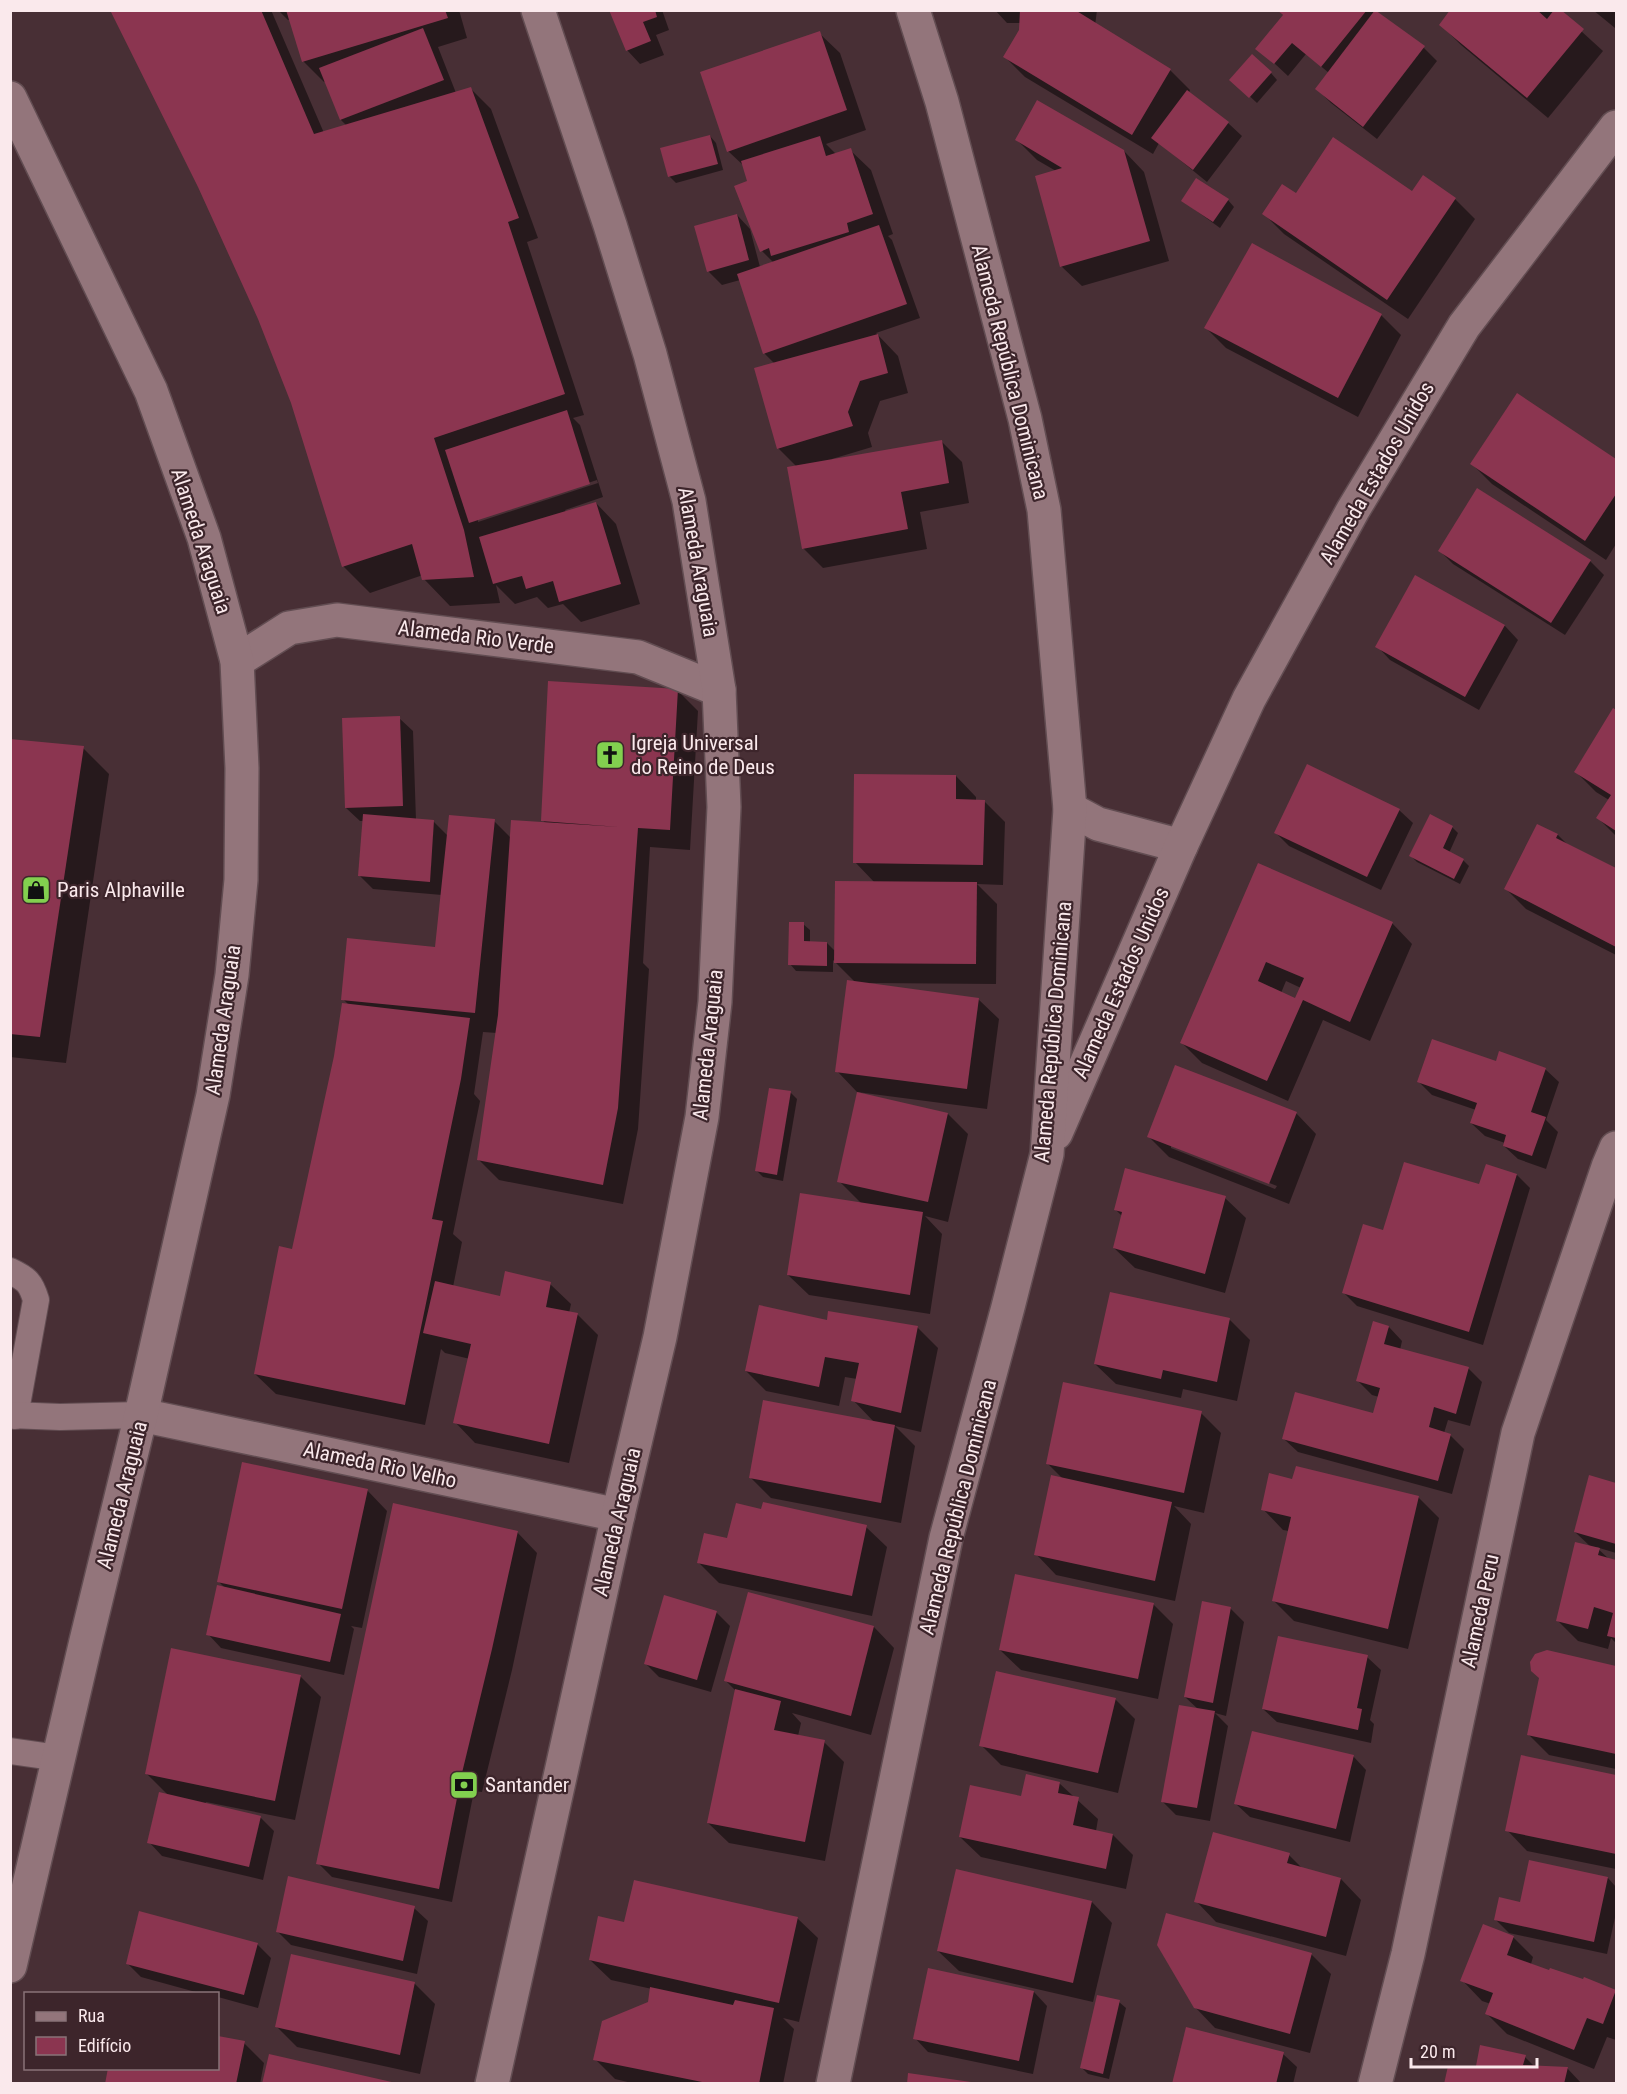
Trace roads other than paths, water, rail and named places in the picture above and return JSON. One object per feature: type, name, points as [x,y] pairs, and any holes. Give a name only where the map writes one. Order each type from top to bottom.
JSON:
[{"type":"street","name":"Alameda Araguaia","points":[[492,2084],[618,1515],[660,1337],[702,1116],[715,1002],[724,807],[719,690],[689,501],[650,354],[610,225],[538,10]]},
{"type":"street","name":"Alameda República Dominicana","points":[[833,2084],[946,1538],[1047,1154],[1070,809],[1044,510],[1025,419],[951,136],[913,10]]},
{"type":"street","name":"Alameda Araguaia","points":[[10,98],[151,392],[204,538],[237,661],[242,779],[241,880],[232,975],[213,1095],[141,1415],[59,1758],[21,1870],[10,1966]]},
{"type":"street","name":"Alameda Estados Unidos","points":[[1047,1154],[1181,846],[1250,699],[1353,510],[1464,326],[1617,127]]},
{"type":"street","name":"Alameda Rio Verde","points":[[237,661],[289,628],[337,620],[638,657],[719,690]]},
{"type":"street","points":[[1070,809],[1098,824],[1181,846]]},
{"type":"street","name":"Alameda Peru","points":[[1375,2084],[1411,1942],[1518,1432],[1608,1167],[1617,1148]]},
{"type":"street","name":"Alameda Rio Velho","points":[[141,1415],[618,1515]]},
{"type":"lane","points":[[10,1271],[23,1276],[32,1286],[36,1300],[13,1416],[141,1415]]},
{"type":"lane","points":[[10,1750],[59,1758]]},
{"type":"place","name":"Igreja Universal do Reino de Deus","points":[[610,755]]},
{"type":"place","name":"Paris Alphaville","points":[[36,890]]},
{"type":"place","name":"Santander","points":[[464,1785]]}]
